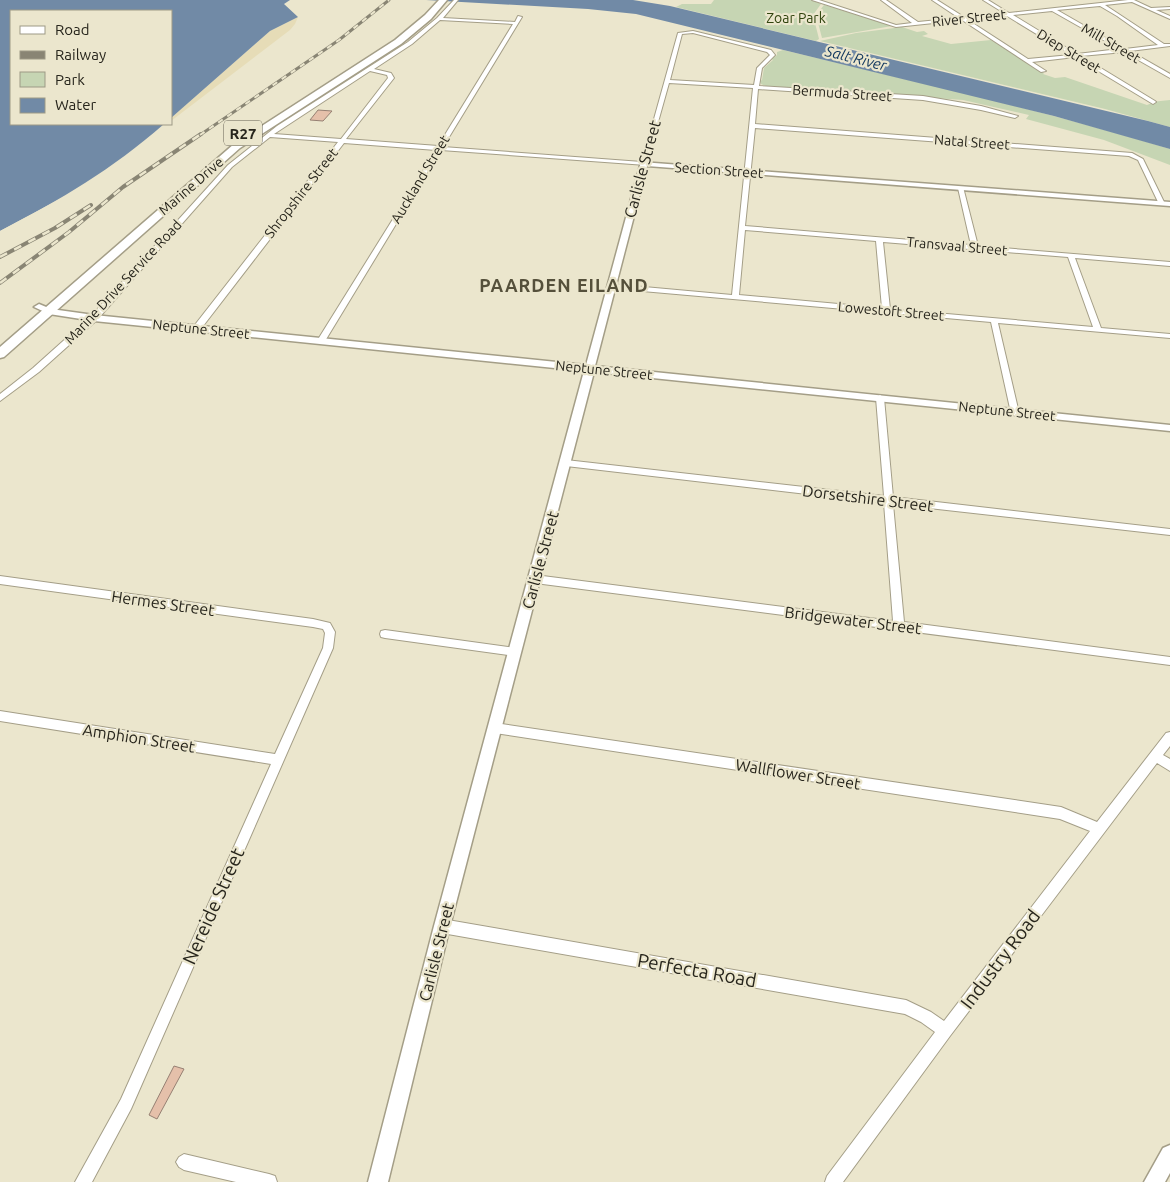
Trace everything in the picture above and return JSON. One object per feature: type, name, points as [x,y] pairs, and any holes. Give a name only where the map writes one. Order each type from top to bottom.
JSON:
[{"type":"main road","name":"Marine Drive","points":[[182,180],[248,130],[391,40],[437,3]]},
{"type":"main road","name":"Marine Drive","points":[[0,339],[44,309],[237,146],[415,30],[437,3]]},
{"type":"main road","name":"Marine Drive","points":[[0,354],[76,274]]},
{"type":"street","name":"Marine Drive Service Road","points":[[0,398],[36,370],[94,318],[230,166],[268,135],[410,43],[439,19],[456,0]]},
{"type":"street","points":[[814,0],[823,3],[832,0]]},
{"type":"street","points":[[883,0],[917,24]]},
{"type":"street","points":[[934,0],[1043,71]]},
{"type":"street","name":"Diep Street","points":[[985,0],[1153,102]]},
{"type":"street","points":[[1131,0],[1170,18]]},
{"type":"street","name":"River Street","points":[[823,3],[896,26],[1131,0]]},
{"type":"street","points":[[1170,2],[1163,2],[1170,8]]},
{"type":"street","points":[[1100,4],[1120,15],[1170,51]]},
{"type":"street","points":[[1152,10],[1170,8]]},
{"type":"street","name":"Mill Street","points":[[1052,9],[1170,76]]},
{"type":"street","name":"Auckland Street","points":[[322,341],[520,17]]},
{"type":"street","points":[[439,19],[515,23]]},
{"type":"street","name":"Carlisle Street","points":[[378,1182],[494,728],[666,81],[681,32],[693,32],[773,53],[760,68],[756,87]]},
{"type":"street","points":[[1027,61],[1170,45]]},
{"type":"street","name":"Shropshire Street","points":[[197,328],[391,78],[389,74],[369,69]]},
{"type":"street","name":"Bermuda Street","points":[[666,81],[923,98],[972,106],[1015,116]]},
{"type":"street","points":[[735,296],[744,228],[756,87]]},
{"type":"street","name":"Natal Street","points":[[753,126],[1130,154],[1140,159],[1166,204]]},
{"type":"street","name":"Section Street","points":[[268,135],[1166,204]]},
{"type":"street","points":[[962,188],[976,248]]},
{"type":"street","name":"Transvaal Street","points":[[744,228],[1170,264]]},
{"type":"street","points":[[879,240],[886,310]]},
{"type":"street","points":[[1072,256],[1098,329]]},
{"type":"street","name":"Lowestoft Street","points":[[611,286],[1170,336]]},
{"type":"street","name":"Neptune Street","points":[[44,309],[94,318],[1170,428]]},
{"type":"street","points":[[994,320],[1015,412]]},
{"type":"street","points":[[880,398],[899,626]]},
{"type":"street","name":"Dorsetshire Street","points":[[566,463],[1170,532]]},
{"type":"street","name":"Bridgewater Street","points":[[535,579],[1170,661]]},
{"type":"street","name":"Hermes Street","points":[[0,580],[326,626]]},
{"type":"street","name":"Nereide Street","points":[[83,1182],[126,1104],[328,648],[331,637],[329,628],[326,626]]},
{"type":"street","points":[[385,634],[515,652]]},
{"type":"street","name":"Amphion Street","points":[[0,716],[278,760]]},
{"type":"street","name":"Wallflower Street","points":[[494,728],[1060,813],[1099,829]]},
{"type":"street","name":"Industry Road","points":[[833,1182],[945,1031],[1170,738]]},
{"type":"street","points":[[1156,756],[1170,766]]},
{"type":"street","name":"Perfecta Road","points":[[442,926],[906,1007],[926,1016],[945,1031]]},
{"type":"street","points":[[1154,1182],[1170,1154]]},
{"type":"street","points":[[184,1162],[269,1182]]},
{"type":"green space","name":"Zoar Park","points":[[714,0],[811,0],[821,4],[813,15],[819,39],[816,41],[676,7],[682,4],[711,4]]},
{"type":"green space","points":[[824,5],[892,26],[822,38],[816,15]]},
{"type":"green space","points":[[902,27],[917,32],[924,31],[928,34],[922,36],[951,44],[991,40],[1043,74],[1055,78],[1065,77],[1147,105],[1151,102],[1170,100],[1170,127],[1105,109],[820,41],[856,33]]},
{"type":"green space","points":[[783,50],[1026,109],[1170,149],[1170,165],[1104,140],[1026,119],[1029,115],[963,100],[766,86],[761,84],[760,81],[762,80],[764,68],[773,60],[777,52]]},
{"type":"sand","points":[[298,17],[290,30],[172,120],[172,117],[270,31]]},
{"type":"water","points":[[0,0],[290,0],[284,4],[298,17],[270,31],[172,117],[172,10],[10,10],[10,125],[163,125],[105,170],[0,231]]},
{"type":"water","name":"Salt River","points":[[426,0],[633,0],[670,6],[1170,127],[1170,149],[1054,116],[636,14],[588,9]]},
{"type":"pier","points":[[166,125],[113,169],[85,188],[0,233],[0,231],[84,186],[112,167]]},
{"type":"building","points":[[318,110],[332,111],[323,121],[310,120]]},
{"type":"building","points":[[174,1066],[184,1069],[157,1119],[149,1115]]},
{"type":"railway","points":[[200,135],[339,40],[389,0]]},
{"type":"railway","points":[[0,283],[69,232],[123,187],[201,134]]},
{"type":"railway","points":[[0,257],[55,228],[91,205]]},
{"type":"district","name":"PAARDEN EILAND","points":[[564,285]]}]
